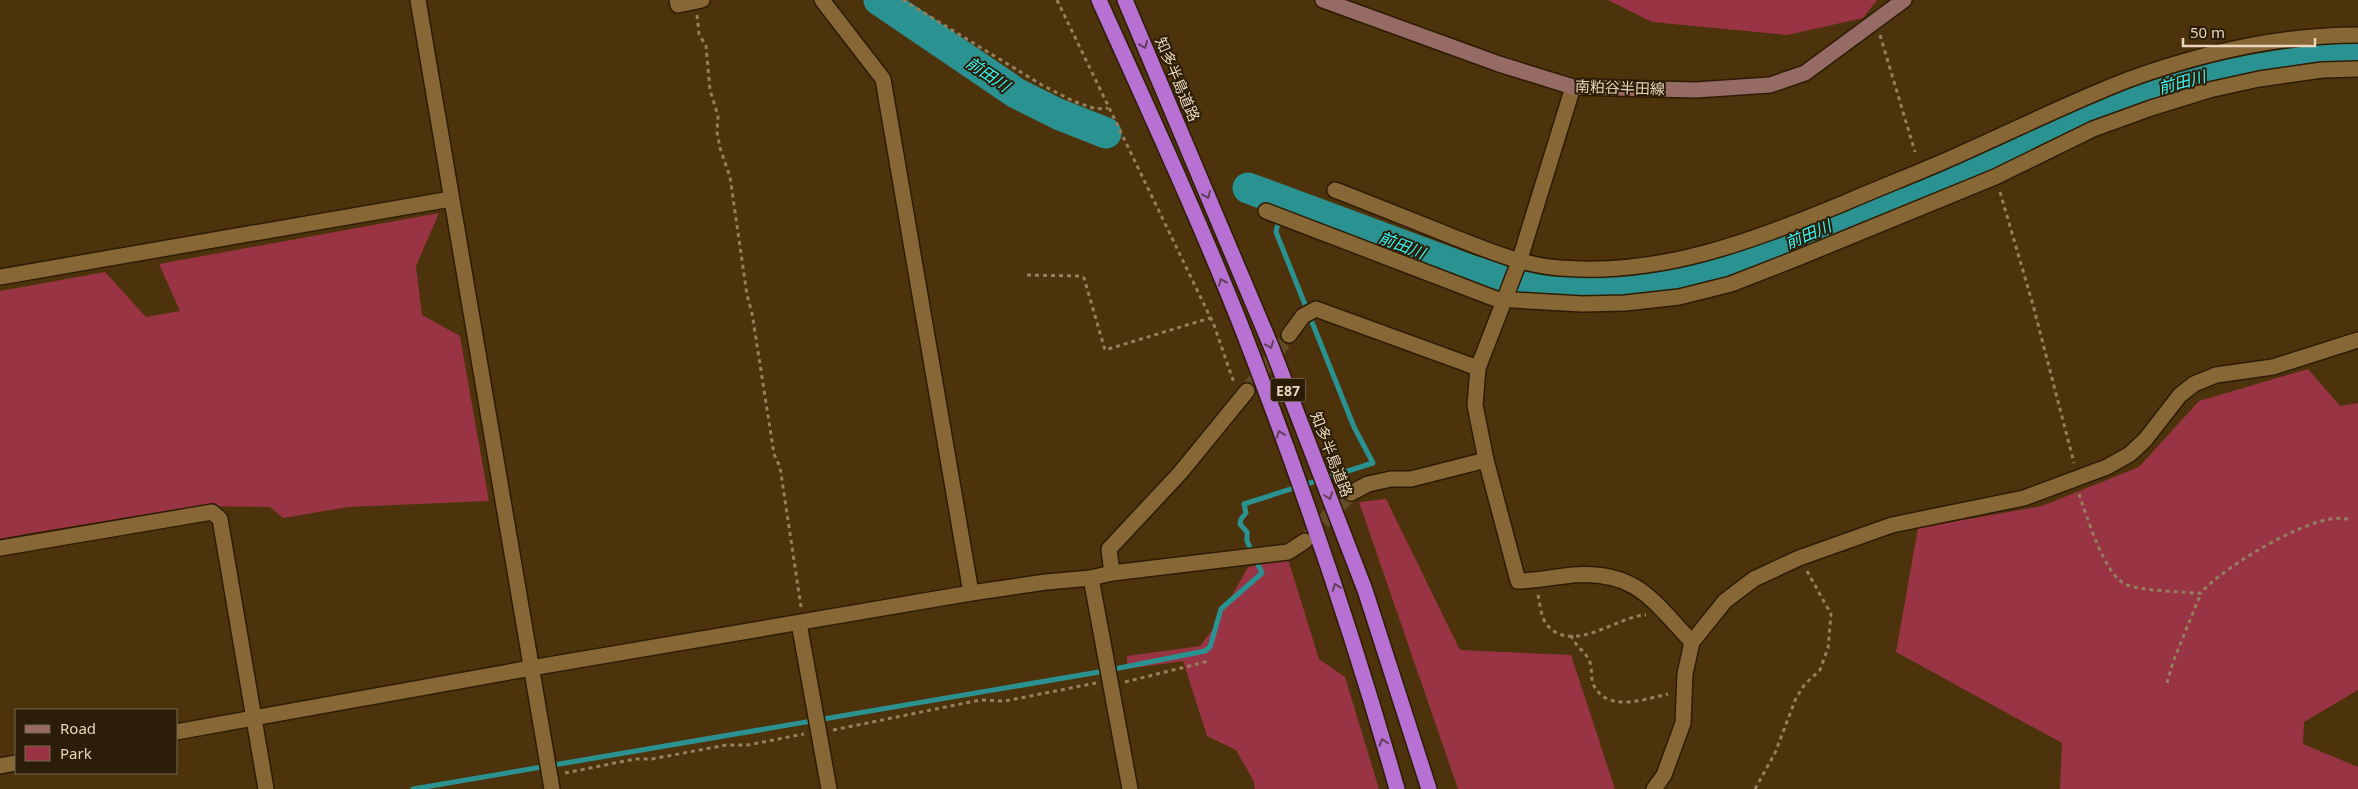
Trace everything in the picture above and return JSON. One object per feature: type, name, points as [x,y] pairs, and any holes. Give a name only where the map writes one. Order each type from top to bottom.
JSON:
[{"type":"highway","name":"E87","points":[[1099,0],[1158,130],[1242,330],[1340,597],[1397,789]]},
{"type":"highway","name":"知多半島道路","points":[[1125,0],[1271,346],[1365,590],[1429,789]]},
{"type":"main road","name":"南粕谷半田線","points":[[1323,0],[1499,64],[1573,87],[1696,90],[1770,86],[1806,73],[1904,0]]},
{"type":"street","points":[[418,0],[552,789]]},
{"type":"street","points":[[677,0],[678,5],[700,0]]},
{"type":"street","points":[[822,0],[883,79],[971,593]]},
{"type":"street","points":[[1335,190],[1518,262],[1559,268],[1623,268],[1667,262],[1710,253],[1760,238],[1963,153],[2131,79],[2194,59],[2239,49],[2292,40],[2358,35]]},
{"type":"street","points":[[1266,211],[1496,298],[1582,304],[1625,303],[1679,297],[1731,284],[1995,177],[2093,129],[2151,108],[2209,90],[2259,79],[2322,70],[2358,69]]},
{"type":"street","points":[[1573,87],[1518,262],[1478,368],[1475,405],[1486,460],[1518,581],[1586,574],[1630,582],[1647,595],[1692,642]]},
{"type":"street","points":[[0,277],[451,199]]},
{"type":"street","points":[[1288,335],[1303,316],[1316,309],[1478,368]]},
{"type":"street","points":[[1654,789],[1664,776],[1683,723],[1685,674],[1692,642],[1725,601],[1754,579],[1799,558],[1892,525],[2024,498],[2107,467],[2130,454],[2146,440],[2180,395],[2194,384],[2216,375],[2273,367],[2358,340]]},
{"type":"street","points":[[1112,573],[1109,549],[1180,473],[1243,394]]},
{"type":"street","points":[[1351,493],[1368,484],[1391,479],[1411,480],[1486,460]]},
{"type":"street","points":[[0,548],[212,512],[220,520],[266,789]]},
{"type":"street","points":[[178,732],[531,668],[971,593],[1046,582],[1091,578],[1112,573],[1288,552],[1305,541]]},
{"type":"street","points":[[1091,578],[1130,789]]},
{"type":"street","points":[[801,623],[830,789]]},
{"type":"street","points":[[0,766],[15,763]]},
{"type":"path","points":[[700,0],[699,34],[706,46],[710,90],[718,116],[717,132],[729,171],[747,295],[752,313],[774,454],[780,467],[801,623]]},
{"type":"path","points":[[903,0],[1042,86],[1073,101],[1096,109],[1108,108]]},
{"type":"path","points":[[1057,0],[1210,318],[1243,394]]},
{"type":"path","points":[[1876,21],[1915,152]]},
{"type":"path","points":[[1027,275],[1080,276],[1084,278],[1105,350],[1210,318]]},
{"type":"path","points":[[1755,789],[1775,753],[1796,698],[1805,684],[1820,670],[1828,648],[1831,614],[1799,558]]},
{"type":"path","points":[[1526,581],[1537,594],[1546,624],[1556,632],[1571,635],[1590,634],[1636,616],[1645,615],[1650,618]]},
{"type":"path","points":[[2167,683],[2201,593]]},
{"type":"path","points":[[1571,635],[1574,643],[1588,659],[1592,670],[1593,684],[1602,697],[1612,702],[1634,701],[1684,692]]},
{"type":"path","points":[[1110,685],[1209,661]]},
{"type":"green space","points":[[1608,0],[1877,0],[1863,18],[1787,35],[1652,22]]},
{"type":"green space","points":[[439,213],[416,266],[422,315],[460,336],[489,501],[348,507],[283,518],[270,507],[197,506],[0,540],[0,291],[105,272],[146,317],[180,311],[159,264]]},
{"type":"green space","points":[[2308,369],[2340,406],[2358,403],[2358,690],[2304,722],[2303,744],[2358,767],[2358,789],[2060,789],[2062,743],[1896,652],[1918,528],[2042,506],[2139,467],[2199,401]]},
{"type":"green space","points":[[1386,499],[1460,650],[1571,655],[1615,789],[1458,789],[1359,502]]},
{"type":"green space","points":[[1288,559],[1319,659],[1345,677],[1379,789],[1255,789],[1253,780],[1236,750],[1207,736],[1183,661],[1127,669],[1127,656],[1200,646],[1213,629],[1248,567]]},
{"type":"waterway","name":"前田川","points":[[879,0],[1016,93],[1058,114],[1106,133]]},
{"type":"waterway","name":"前田川","points":[[1248,188],[1472,271],[1520,282],[1576,287],[1668,280],[1713,270],[1756,256],[2006,152],[2065,123],[2138,94],[2247,64],[2302,55],[2358,51]]},
{"type":"waterway","points":[[413,789],[1099,672],[1205,651],[1210,647],[1221,609],[1262,573],[1247,541],[1247,532],[1240,524],[1241,519],[1246,513],[1244,504],[1373,463],[1354,427],[1276,232],[1278,223]]},
{"type":"tunnel","points":[[1247,391],[1289,335]]},
{"type":"tunnel","points":[[1307,539],[1351,493]]}]
